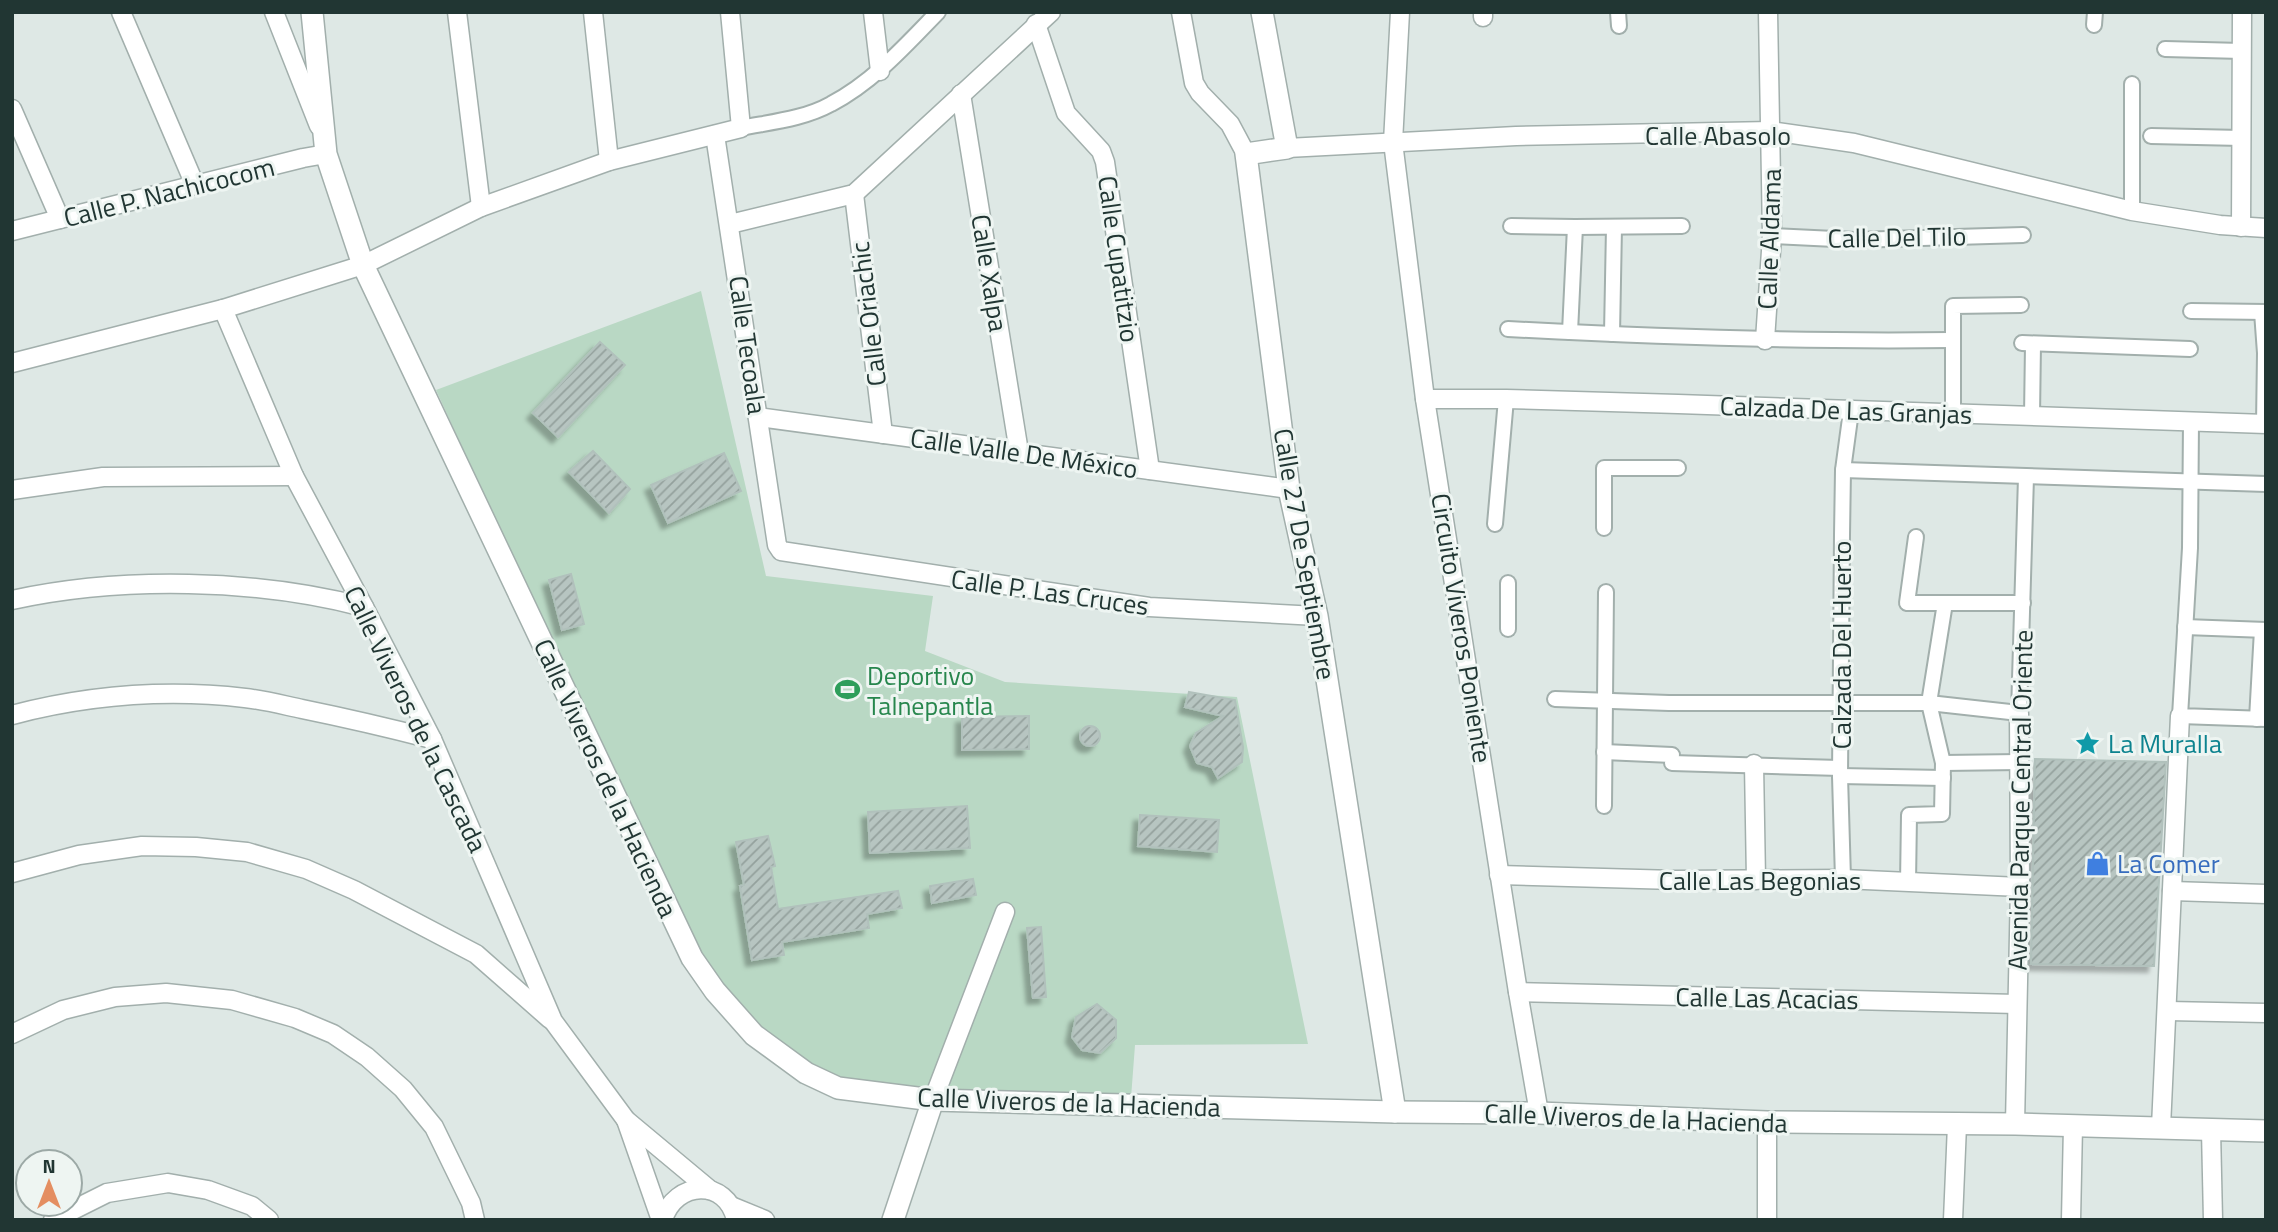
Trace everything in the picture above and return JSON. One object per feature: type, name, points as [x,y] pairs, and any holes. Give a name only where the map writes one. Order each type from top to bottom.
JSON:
[{"type":"street","points":[[121,12],[195,185]]},
{"type":"street","points":[[274,12],[324,145]]},
{"type":"street","name":"Calle Viveros de la Hacienda","points":[[312,12],[324,145],[363,265],[685,945],[715,991],[754,1035],[806,1073],[838,1088],[933,1100],[1539,1113],[1767,1122],[2015,1124],[2266,1131]]},
{"type":"street","points":[[457,12],[481,207]]},
{"type":"street","points":[[593,12],[609,161]]},
{"type":"street","points":[[730,12],[741,128]]},
{"type":"street","points":[[873,12],[880,71]]},
{"type":"street","points":[[12,363],[223,309],[363,265],[481,207],[609,161],[741,128],[790,119],[830,105],[880,71],[939,12]]},
{"type":"street","points":[[730,224],[854,194],[1051,12]]},
{"type":"street","name":"Calle 27 De Septiembre","points":[[1181,12],[1194,83],[1230,124],[1246,154],[1289,489],[1317,616],[1395,1112]]},
{"type":"street","points":[[1262,12],[1287,148]]},
{"type":"street","name":"Circuito Viveros Poniente","points":[[1400,12],[1394,142],[1425,399],[1539,1113]]},
{"type":"street","name":"Calle Aldama","points":[[1765,340],[1772,236],[1768,12]]},
{"type":"street","points":[[2241,227],[2242,12]]},
{"type":"street","name":"Calle Cupatitzio","points":[[1036,24],[1066,113],[1101,151],[1105,162],[1150,470]]},
{"type":"street","points":[[2165,49],[2242,51]]},
{"type":"street","points":[[2132,85],[2132,211]]},
{"type":"street","name":"Calle Xalpa","points":[[961,94],[1019,452]]},
{"type":"street","points":[[12,109],[60,219]]},
{"type":"street","name":"Calle Abasolo","points":[[1246,154],[1287,148],[1516,136],[1771,131],[1854,143],[2132,211],[2241,227],[2266,228]]},
{"type":"street","name":"Calle Tecoala","points":[[715,135],[778,545],[783,552]]},
{"type":"street","points":[[2151,136],[2242,138]]},
{"type":"street","name":"Calle P. Nachicocom","points":[[12,230],[195,185],[324,145]]},
{"type":"street","name":"Calle Oriachic","points":[[854,194],[883,434]]},
{"type":"street","points":[[1511,226],[1682,226]]},
{"type":"street","points":[[1570,332],[1575,227]]},
{"type":"street","points":[[1612,334],[1614,227]]},
{"type":"street","name":"Calle Del Tilo","points":[[1772,236],[1855,240],[2023,234]]},
{"type":"street","points":[[1953,413],[1953,306],[2021,305]]},
{"type":"street","name":"Calle Viveros de la Cascada","points":[[223,309],[294,476],[432,739],[554,1021],[626,1120],[710,1190],[722,1196],[734,1213]]},
{"type":"street","points":[[2191,310],[2264,312],[2265,424]]},
{"type":"street","points":[[1508,329],[1765,340],[1952,340]]},
{"type":"street","points":[[2032,416],[2027,343],[2190,349]]},
{"type":"street","name":"Calzada De Las Granjas","points":[[1425,399],[1506,399],[2265,424]]},
{"type":"street","points":[[1495,524],[1506,399]]},
{"type":"street","name":"Calzada Del Huerto","points":[[1843,879],[1840,705],[1843,470],[1851,411]]},
{"type":"street","name":"Calle Valle De México","points":[[758,417],[1289,489]]},
{"type":"street","points":[[2161,1127],[2190,548],[2191,421]]},
{"type":"street","points":[[1604,528],[1604,468],[1678,468]]},
{"type":"street","points":[[1843,470],[2266,484]]},
{"type":"street","points":[[12,490],[103,477],[294,476]]},
{"type":"street","name":"Avenida Parque Central Oriente","points":[[2015,1124],[2020,887],[2019,713],[2026,477]]},
{"type":"street","points":[[1916,537],[1907,603],[2023,603]]},
{"type":"street","name":"Calle P. Las Cruces","points":[[783,552],[1149,607],[1317,616]]},
{"type":"street","points":[[1508,583],[1508,629]]},
{"type":"street","points":[[12,600],[83,588],[143,584],[265,589],[321,596],[365,607]]},
{"type":"street","points":[[1604,806],[1606,592]]},
{"type":"street","points":[[1908,883],[1909,815],[1942,814],[1943,763],[1929,703],[1945,603]]},
{"type":"street","points":[[2180,716],[2261,719],[2264,630],[2185,627]]},
{"type":"street","points":[[12,715],[45,706],[118,696],[183,693],[247,698],[380,725],[432,739]]},
{"type":"street","points":[[1555,699],[1840,705],[1929,703],[2019,713]]},
{"type":"street","points":[[1604,752],[1942,778]]},
{"type":"street","points":[[1943,763],[2020,762]]},
{"type":"street","points":[[1754,764],[1756,880]]},
{"type":"street","points":[[12,873],[79,855],[142,846],[247,852],[330,879],[476,954],[554,1021]]},
{"type":"street","name":"Calle Las Begonias","points":[[1499,875],[1675,880],[1843,879],[2020,887]]},
{"type":"street","points":[[2172,891],[2266,894]]},
{"type":"street","points":[[893,1220],[933,1100],[1006,912]]},
{"type":"street","name":"Calle Las Acacias","points":[[1518,992],[2017,1004]]},
{"type":"street","points":[[12,1034],[63,1010],[115,996],[166,993],[232,1000],[295,1018],[333,1034],[367,1057],[403,1089],[435,1127],[471,1203],[475,1220]]},
{"type":"street","points":[[2168,1011],[2266,1013]]},
{"type":"street","name":"Calle Viveros de la Cascada","points":[[626,1120],[662,1220]]},
{"type":"street","points":[[1767,1122],[1767,1220]]},
{"type":"street","points":[[1953,1220],[1957,1125]]},
{"type":"street","points":[[2071,1220],[2073,1126]]},
{"type":"street","points":[[2211,1130],[2214,1220]]},
{"type":"street","points":[[52,1220],[107,1194],[168,1183],[208,1191],[252,1206],[269,1220]]},
{"type":"street","points":[[662,1220],[667,1208],[678,1196],[694,1189],[710,1190]]},
{"type":"street","points":[[734,1213],[765,1220]]},
{"type":"green space","name":"Deportivo Talnepantla","points":[[701,291],[766,576],[933,596],[925,651],[1005,682],[1237,697],[1308,1044],[1135,1045],[1131,1098],[950,1093],[837,1083],[762,1030],[706,962],[661,882],[436,390]]},
{"type":"building","points":[[600,342],[625,365],[558,437],[533,413]]},
{"type":"building","points":[[593,451],[630,489],[609,513],[569,472]]},
{"type":"building","points":[[724,453],[741,491],[668,523],[651,485]]},
{"type":"building","points":[[571,574],[584,624],[562,630],[549,580]]},
{"type":"building","points":[[1189,692],[1235,700],[1243,747],[1242,762],[1218,778],[1212,767],[1197,763],[1190,746],[1196,733],[1223,716],[1185,707]]},
{"type":"building","points":[[1029,716],[1029,749],[962,750],[962,717]]},
{"type":"building","points":[[1090,726],[1097,729],[1100,736],[1097,743],[1090,746],[1083,743],[1080,736],[1083,729]]},
{"type":"building","name":"La Comer","points":[[2035,759],[2166,762],[2154,966],[2031,964]]},
{"type":"building","points":[[967,806],[970,848],[870,853],[868,812]]},
{"type":"building","points":[[1140,815],[1219,820],[1217,852],[1138,846]]},
{"type":"building","points":[[768,836],[775,866],[771,867],[778,909],[898,891],[902,908],[867,914],[869,928],[782,942],[784,955],[752,960],[740,886],[744,885],[736,842]]},
{"type":"building","points":[[973,879],[976,895],[932,903],[930,886]]},
{"type":"building","points":[[1041,927],[1046,997],[1033,998],[1027,928]]},
{"type":"building","points":[[1097,1004],[1116,1020],[1116,1038],[1100,1053],[1082,1050],[1072,1037],[1076,1017]]},
{"type":"place","name":"Deportivo Talnepantla","points":[[847,690]]},
{"type":"place","name":"La Muralla","points":[[2088,743]]},
{"type":"place","name":"La Comer","points":[[2097,863]]}]
